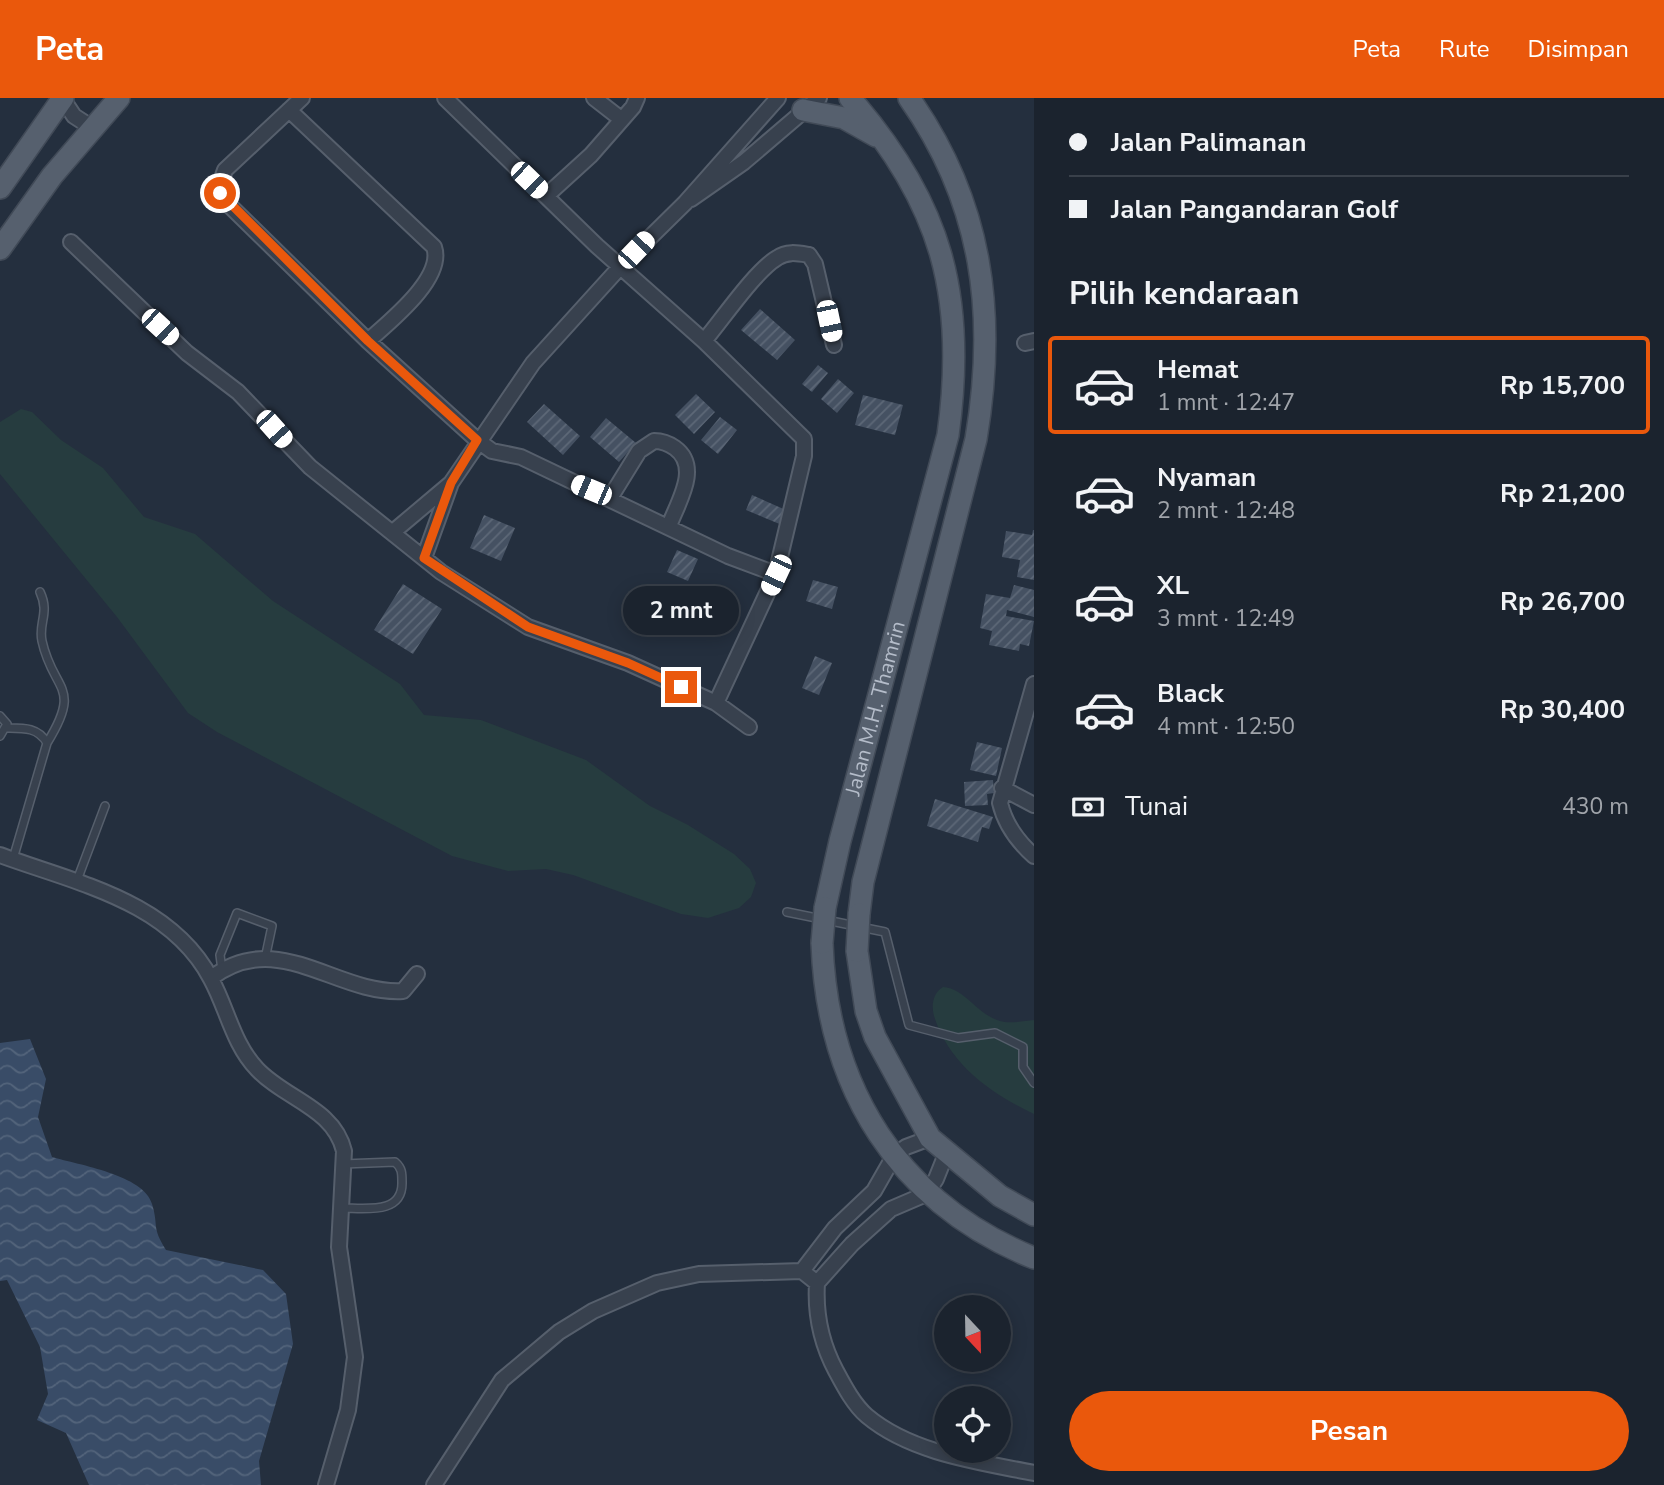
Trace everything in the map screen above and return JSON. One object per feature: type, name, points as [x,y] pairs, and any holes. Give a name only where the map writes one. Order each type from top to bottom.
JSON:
[{"type":"main road","points":[[0,188],[63,98]]},
{"type":"main road","points":[[0,249],[23,214],[91,127],[119,98]]},
{"type":"main road","name":"Jalan M.H. Thamrin","points":[[850,98],[886,142],[919,195],[938,248],[953,315],[956,371],[948,435],[840,841],[825,908],[822,943],[829,1017],[837,1047],[861,1109],[894,1156],[926,1194],[980,1231],[1034,1258]]},
{"type":"main road","name":"Jalan M.H. Thamrin","points":[[909,98],[928,124],[955,179],[978,254],[987,328],[985,388],[976,439],[863,882],[857,951],[866,1011],[875,1037],[930,1138],[946,1154],[1000,1196],[1034,1214]]},
{"type":"main road","points":[[919,98],[928,124]]},
{"type":"main road","points":[[811,104],[845,118],[886,142]]},
{"type":"street","points":[[63,98],[74,116],[91,127]]},
{"type":"street","points":[[302,98],[220,176],[219,187],[226,202],[368,341],[492,451],[521,457],[728,556],[776,575]]},
{"type":"street","points":[[445,98],[546,196],[704,341],[804,439],[804,456],[776,575],[716,703]]},
{"type":"street","points":[[594,98],[621,119]]},
{"type":"street","points":[[546,196],[592,155],[633,107],[636,98]]},
{"type":"street","points":[[424,558],[451,483],[477,440],[533,363],[621,266],[685,203],[778,98]]},
{"type":"street","points":[[685,203],[717,183],[811,104]]},
{"type":"street","points":[[289,110],[434,247],[438,257],[434,269],[414,298],[368,341]]},
{"type":"street","points":[[71,243],[187,353],[238,392],[310,467],[424,558],[528,627],[628,663],[716,703],[749,727]]},
{"type":"street","points":[[704,341],[764,270],[777,258],[794,252],[809,255],[815,264],[834,345]]},
{"type":"street","points":[[610,498],[639,451],[654,441],[671,446],[684,457],[688,470],[669,526]]},
{"type":"street","points":[[393,532],[451,483]]},
{"type":"street","points":[[1034,684],[1002,788],[1000,803],[1004,818],[1034,856]]},
{"type":"street","points":[[1002,788],[1034,805]]},
{"type":"street","points":[[6,857],[151,914],[179,937],[217,974],[232,1029],[254,1066],[278,1087],[324,1117],[341,1139],[344,1151],[340,1208],[341,1269],[355,1357],[348,1410],[326,1485]]},
{"type":"street","points":[[217,974],[243,961],[265,959],[295,962],[386,992],[403,991],[417,974]]},
{"type":"street","points":[[802,1271],[835,1228],[874,1191],[894,1156],[906,1147],[930,1138]]},
{"type":"street","points":[[946,1154],[936,1179],[926,1194],[891,1209],[852,1244],[817,1283],[820,1335],[843,1385],[864,1413],[887,1431],[917,1444],[988,1464],[1034,1473]]},
{"type":"street","points":[[874,1191],[891,1209]]},
{"type":"street","points":[[835,1228],[852,1244]]},
{"type":"street","points":[[434,1485],[502,1380],[559,1332],[593,1311],[657,1283],[699,1274],[802,1271],[817,1283]]},
{"type":"lane","points":[[6,857],[47,743],[62,716],[66,699],[41,638],[46,608],[40,592]]},
{"type":"lane","points":[[0,716],[5,720],[6,728],[0,736]]},
{"type":"lane","points":[[6,728],[32,729],[47,743]]},
{"type":"lane","points":[[76,883],[105,806]]},
{"type":"lane","points":[[217,974],[220,955],[237,914],[241,912],[272,926],[265,959]]},
{"type":"lane","points":[[787,912],[886,932],[909,1025],[958,1038],[995,1034],[1023,1047],[1023,1067],[1034,1083]]},
{"type":"lane","points":[[340,1208],[385,1208],[396,1201],[402,1191],[402,1171],[395,1162],[342,1164]]},
{"type":"green space","points":[[21,409],[32,412],[61,440],[103,468],[144,517],[195,534],[273,601],[400,684],[424,715],[481,720],[586,760],[650,806],[688,825],[734,854],[750,869],[756,883],[751,897],[739,908],[708,918],[681,914],[573,875],[546,869],[508,871],[452,856],[217,732],[188,713],[117,617],[0,474],[0,422]]},
{"type":"green space","points":[[943,987],[958,992],[984,1013],[1000,1021],[1034,1020],[1034,1114],[987,1086],[961,1063],[950,1049],[933,1012],[935,996]]},
{"type":"water","points":[[30,1039],[46,1079],[38,1117],[52,1157],[124,1178],[147,1194],[152,1204],[157,1231],[166,1250],[263,1270],[286,1294],[293,1344],[259,1461],[261,1485],[89,1485],[66,1433],[37,1420],[48,1394],[40,1347],[7,1280],[0,1281],[0,1043]]},
{"type":"building","points":[[760,309],[795,340],[777,360],[741,330]]},
{"type":"building","points":[[818,365],[828,373],[812,392],[802,384]]},
{"type":"building","points":[[838,379],[854,393],[837,413],[821,399]]},
{"type":"building","points":[[696,394],[715,412],[694,434],[675,415]]},
{"type":"building","points":[[863,395],[903,405],[895,435],[855,425]]},
{"type":"building","points":[[544,404],[580,436],[563,455],[527,422]]},
{"type":"building","points":[[720,417],[737,430],[718,454],[701,440]]},
{"type":"building","points":[[606,418],[636,443],[619,462],[590,437]]},
{"type":"building","points":[[752,495],[788,511],[782,525],[746,510]]},
{"type":"building","points":[[484,515],[515,528],[501,561],[470,548]]},
{"type":"building","points":[[1033,530],[1034,580],[1017,577],[1020,560],[1002,557],[1006,531],[1032,535]]},
{"type":"building","points":[[677,550],[698,559],[688,581],[667,572]]},
{"type":"building","points":[[813,580],[838,587],[832,609],[806,601]]},
{"type":"building","points":[[403,584],[442,609],[413,654],[374,630]]},
{"type":"building","points":[[1014,585],[1034,590],[1034,617],[1007,610],[1006,616],[1034,621],[1029,646],[1020,644],[1019,651],[989,645],[992,631],[980,628],[986,594],[1010,598]]},
{"type":"building","points":[[815,656],[832,663],[819,695],[802,688]]},
{"type":"building","points":[[977,742],[1002,748],[996,776],[970,770]]},
{"type":"building","points":[[993,780],[994,793],[987,794],[988,805],[965,806],[964,782]]},
{"type":"building","points":[[935,799],[993,817],[989,829],[982,827],[978,842],[927,826]]},
{"type":"route","points":[[220,193],[226,202],[368,341],[477,440],[451,483],[424,558],[458,584],[528,627],[628,663],[681,687]]}]
